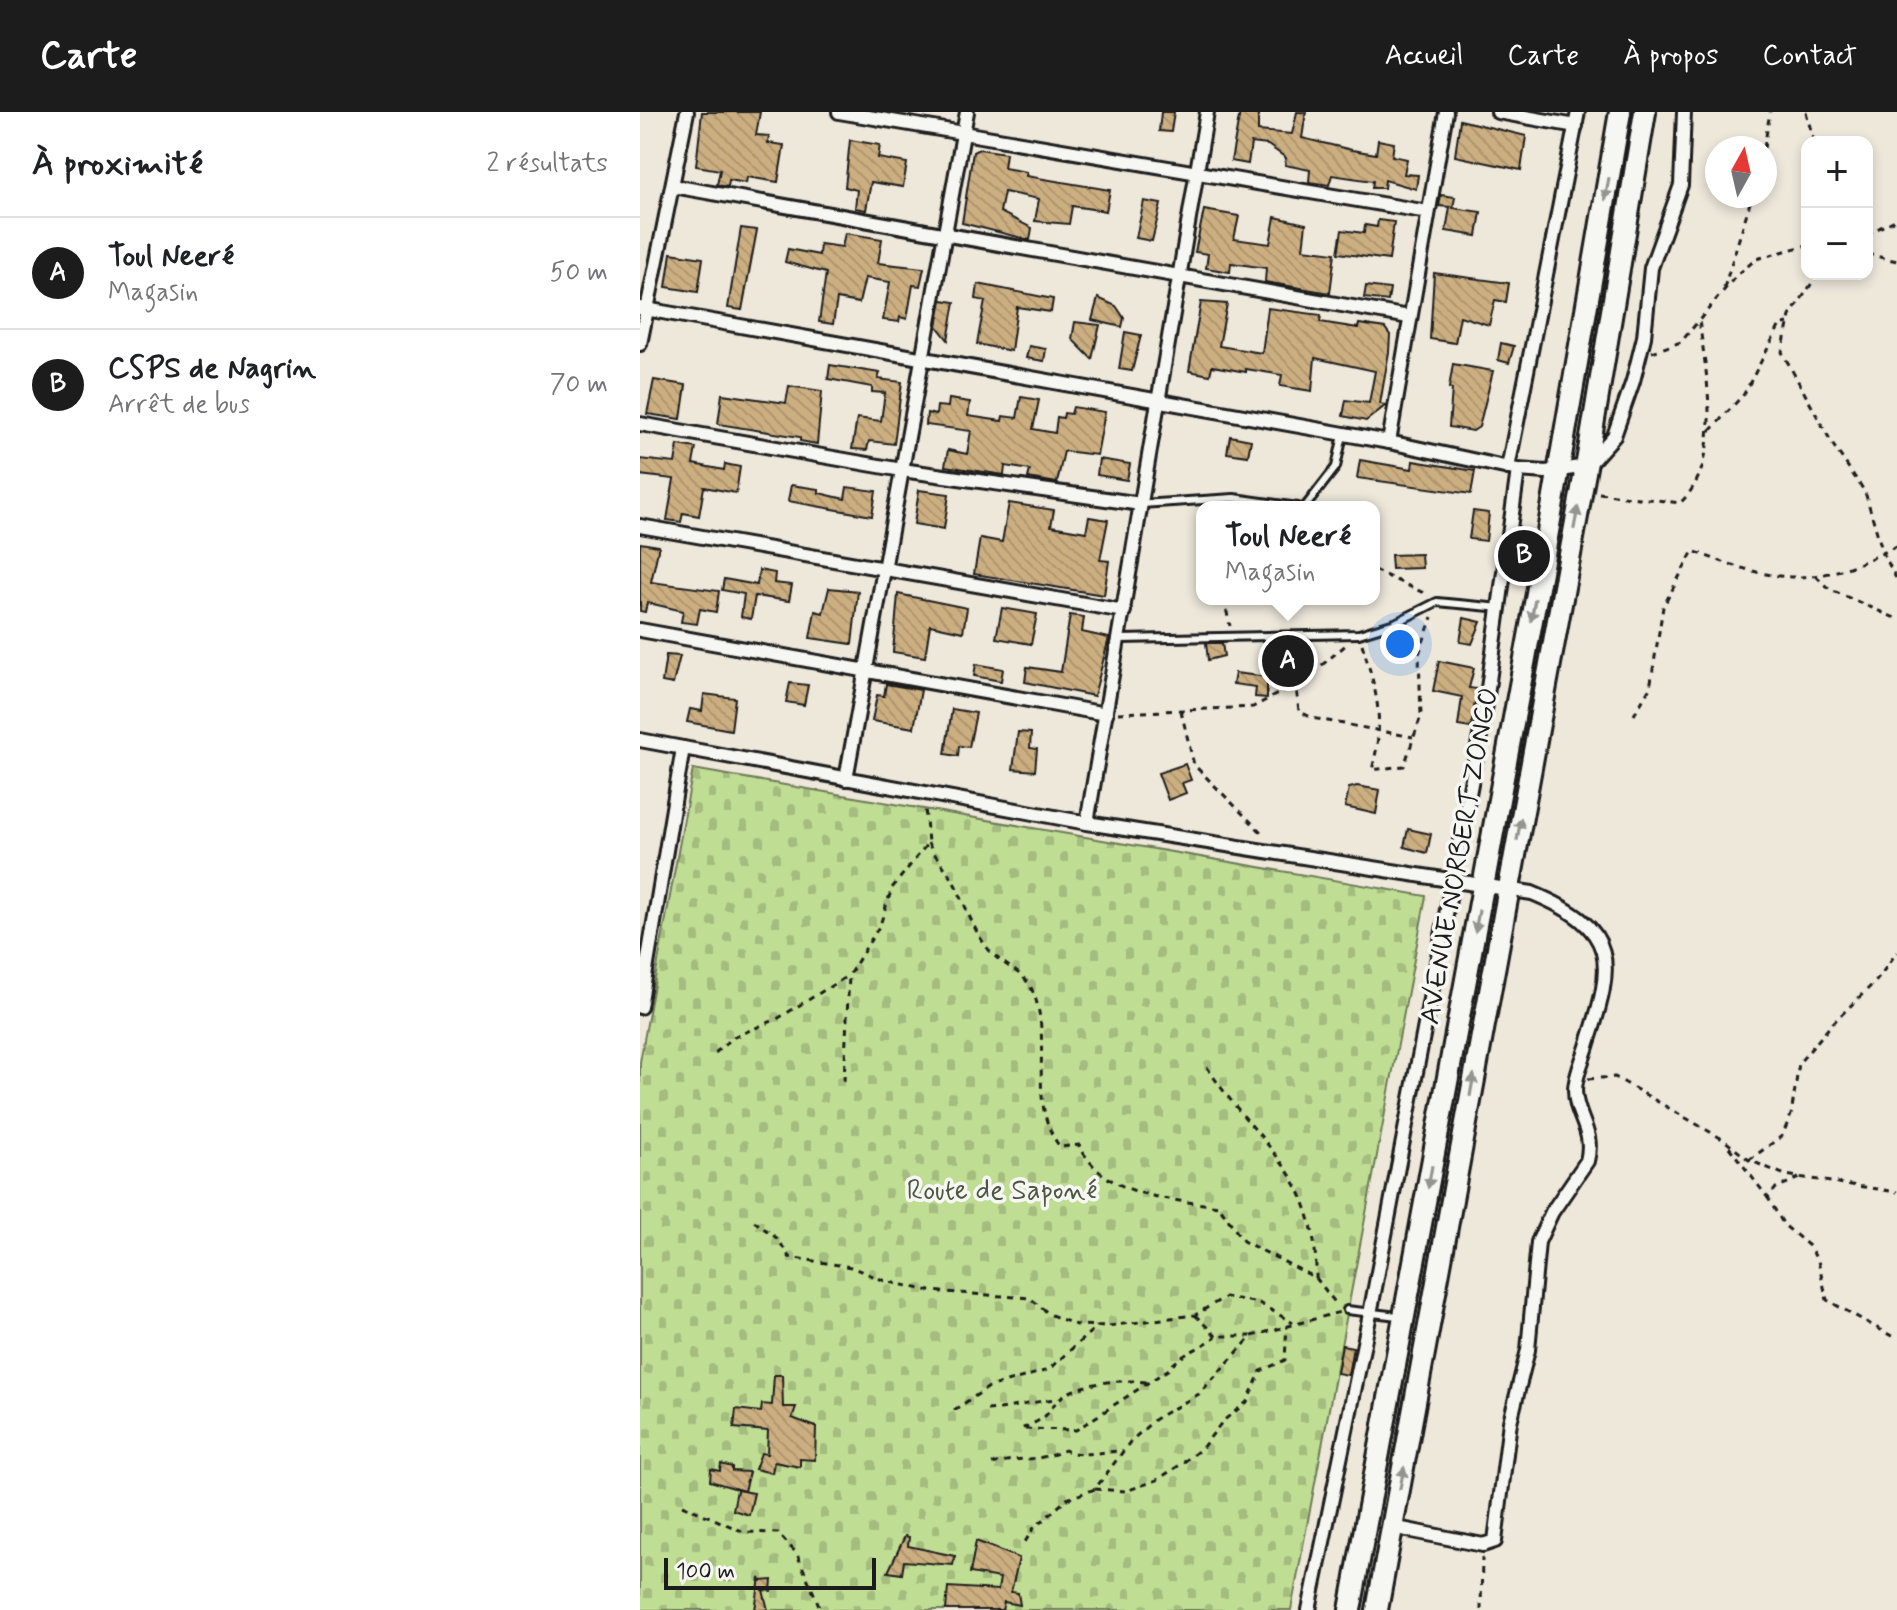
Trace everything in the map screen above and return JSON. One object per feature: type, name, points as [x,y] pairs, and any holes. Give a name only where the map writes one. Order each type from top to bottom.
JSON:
[{"type":"main road","name":"AVENUE NORBERT ZONGO","points":[[1350,1610],[1484,885],[1620,112]]},
{"type":"main road","name":"AVENUE NORBERT ZONGO","points":[[1377,1610],[1587,466],[1645,112]]},
{"type":"street","points":[[640,344],[643,308],[673,186],[687,112]]},
{"type":"street","points":[[839,112],[1428,212]]},
{"type":"street","points":[[846,779],[967,112]]},
{"type":"street","points":[[1087,823],[1207,112]]},
{"type":"street","points":[[1389,442],[1446,112]]},
{"type":"street","points":[[1498,112],[1576,126]]},
{"type":"street","points":[[1309,1610],[1370,1314],[1501,608],[1513,469],[1578,112]]},
{"type":"street","points":[[643,308],[922,357],[1157,403],[1389,442],[1513,469],[1558,470],[1587,466],[1614,436],[1639,356],[1651,268],[1681,185],[1684,112]]},
{"type":"street","points":[[673,186],[1409,317]]},
{"type":"street","points":[[640,424],[902,470],[1141,504]]},
{"type":"street","points":[[640,526],[1124,611]]},
{"type":"street","points":[[640,630],[1106,714]]},
{"type":"street","points":[[640,740],[1087,823],[1508,889],[1553,902],[1587,926],[1607,955],[1605,986],[1575,1093],[1591,1138],[1590,1151],[1587,1161],[1552,1212],[1538,1242],[1528,1350],[1510,1422],[1495,1541],[1483,1545],[1392,1527]]},
{"type":"street","points":[[640,1007],[643,970],[683,748]]},
{"type":"lane","points":[[1310,501],[1336,467],[1343,435]]},
{"type":"lane","points":[[1141,504],[1234,498],[1255,501]]},
{"type":"lane","points":[[1120,639],[1359,634],[1395,623],[1437,602],[1501,608]]},
{"type":"lane","points":[[1347,1310],[1406,1317]]},
{"type":"path","points":[[1766,136],[1770,112]]},
{"type":"path","points":[[1806,112],[1812,136]]},
{"type":"path","points":[[1724,291],[1748,208]]},
{"type":"path","points":[[1873,231],[1897,219]]},
{"type":"path","points":[[1639,356],[1681,342],[1756,259],[1801,247]]},
{"type":"path","points":[[1873,255],[1897,261]]},
{"type":"path","points":[[1813,280],[1789,323],[1782,352],[1833,445],[1865,492],[1883,553],[1897,580]]},
{"type":"path","points":[[1596,493],[1680,503],[1692,492],[1711,413],[1699,320]]},
{"type":"path","points":[[1707,434],[1744,394],[1780,325],[1789,323]]},
{"type":"path","points":[[1634,715],[1650,688],[1663,607],[1693,551],[1766,577],[1801,579],[1897,546]]},
{"type":"path","points":[[1106,714],[1253,707],[1295,685],[1359,634],[1379,700],[1380,730],[1372,770],[1404,766],[1421,716],[1419,654],[1437,602],[1424,592],[1380,573]]},
{"type":"path","points":[[1816,576],[1829,589],[1897,619]]},
{"type":"path","points":[[1226,605],[1230,622],[1229,637]]},
{"type":"path","points":[[1280,637],[1292,656],[1299,711],[1312,718],[1414,737]]},
{"type":"path","points":[[1181,711],[1194,765],[1280,853]]},
{"type":"path","points":[[927,794],[928,843],[936,859],[952,878],[989,951],[1026,979],[1033,992],[1040,1016],[1040,1094],[1048,1131],[1060,1147],[1079,1145],[1100,1173],[1130,1191],[1219,1206],[1243,1241],[1316,1278],[1340,1309],[1347,1310]]},
{"type":"path","points":[[715,1053],[734,1037],[777,1019],[849,975],[880,925],[892,888],[928,843]]},
{"type":"path","points":[[1749,1160],[1782,1136],[1791,1115],[1799,1063],[1877,980],[1897,952]]},
{"type":"path","points":[[844,1081],[849,975]]},
{"type":"path","points":[[1207,1067],[1232,1105],[1256,1127],[1296,1180],[1310,1213],[1317,1246],[1316,1278]]},
{"type":"path","points":[[1577,1079],[1615,1077],[1724,1140],[1749,1160],[1802,1178],[1897,1192]]},
{"type":"path","points":[[1724,1140],[1768,1198],[1784,1225],[1809,1246],[1818,1261],[1827,1300],[1897,1339]]},
{"type":"path","points":[[1768,1198],[1776,1188],[1802,1178]]},
{"type":"path","points":[[754,1221],[778,1239],[789,1257],[851,1267],[885,1281],[930,1291],[1030,1298],[1049,1314],[1076,1325],[1097,1326],[1195,1315],[1225,1297],[1259,1303],[1293,1323]]},
{"type":"path","points":[[1146,1382],[1120,1379],[1094,1387],[1077,1387],[1058,1399],[1044,1417],[1021,1429],[1076,1430],[1169,1369],[1179,1357],[1201,1349],[1216,1336],[1252,1336],[1347,1310]]},
{"type":"path","points":[[1195,1315],[1216,1336]]},
{"type":"path","points":[[1025,1542],[1033,1529],[1067,1499],[1095,1489],[1126,1491],[1157,1480],[1202,1448],[1223,1421],[1247,1402],[1261,1371],[1285,1360],[1287,1325]]},
{"type":"path","points":[[954,1410],[989,1387],[1048,1370],[1097,1326]]},
{"type":"path","points":[[1095,1489],[1122,1451],[1155,1419],[1199,1394],[1252,1336]]},
{"type":"path","points":[[987,1410],[1017,1409],[1030,1401],[1058,1399]]},
{"type":"path","points":[[992,1464],[1016,1457],[1041,1461],[1065,1450],[1077,1456],[1095,1451],[1122,1451]]},
{"type":"path","points":[[682,1505],[744,1532],[778,1533],[797,1554],[821,1610]]},
{"type":"path","points":[[1481,1610],[1483,1545]]},
{"type":"green space","name":"Route de Saponé","points":[[693,769],[1426,896],[1291,1610],[640,1610],[640,1062]]},
{"type":"building","points":[[702,112],[760,112],[756,135],[769,136],[768,143],[784,145],[778,182],[747,177],[746,183],[729,180],[728,187],[717,185],[720,170],[696,166]]},
{"type":"building","points":[[1161,112],[1174,112],[1171,132],[1159,131]]},
{"type":"building","points":[[1240,112],[1258,112],[1258,131],[1292,134],[1297,112],[1306,112],[1302,138],[1352,150],[1376,154],[1378,140],[1394,143],[1392,156],[1407,159],[1404,174],[1418,175],[1416,189],[1385,180],[1384,188],[1372,188],[1373,181],[1332,175],[1329,185],[1309,182],[1310,170],[1285,165],[1286,158],[1268,145],[1251,143],[1248,164],[1231,161]]},
{"type":"building","points":[[1460,120],[1526,136],[1521,170],[1455,156]]},
{"type":"building","points":[[850,140],[880,145],[878,158],[907,163],[903,187],[871,182],[866,210],[855,208],[857,190],[845,187]]},
{"type":"building","points":[[979,149],[1006,153],[1004,168],[1027,172],[1026,176],[1110,190],[1106,211],[1072,206],[1069,224],[1035,221],[1039,199],[1004,192],[1000,212],[1032,228],[1030,240],[962,223],[973,152]]},
{"type":"building","points":[[1441,195],[1455,197],[1453,208],[1481,212],[1477,236],[1446,231],[1450,207],[1439,206]]},
{"type":"building","points":[[1144,201],[1161,204],[1152,241],[1136,238]]},
{"type":"building","points":[[1204,210],[1239,216],[1234,239],[1270,244],[1275,217],[1306,224],[1303,249],[1335,253],[1330,293],[1265,282],[1266,268],[1231,263],[1230,272],[1206,268],[1208,254],[1195,252]]},
{"type":"building","points":[[1378,220],[1394,222],[1389,260],[1338,253],[1342,230],[1364,233],[1365,225],[1377,227]]},
{"type":"building","points":[[741,228],[757,230],[742,310],[728,308]]},
{"type":"building","points":[[845,233],[882,239],[878,263],[924,268],[920,286],[913,285],[907,319],[900,317],[899,322],[883,320],[890,282],[865,278],[859,303],[837,299],[833,324],[819,322],[826,273],[785,262],[788,249],[819,255],[820,244],[842,247]]},
{"type":"building","points":[[671,253],[703,258],[698,292],[666,287]]},
{"type":"building","points":[[1434,273],[1509,283],[1506,302],[1495,300],[1489,325],[1460,316],[1455,343],[1430,339]]},
{"type":"building","points":[[978,284],[1053,299],[1051,312],[1017,307],[1011,351],[977,344],[985,301],[976,299]]},
{"type":"building","points":[[1366,286],[1390,289],[1388,301],[1364,298]]},
{"type":"building","points":[[1098,298],[1116,306],[1124,318],[1122,327],[1092,320]]},
{"type":"building","points":[[942,300],[955,302],[948,340],[937,326]]},
{"type":"building","points":[[1201,302],[1227,304],[1219,346],[1262,353],[1268,308],[1321,315],[1320,322],[1358,328],[1359,324],[1385,328],[1390,335],[1389,352],[1380,404],[1386,405],[1366,421],[1343,416],[1346,400],[1369,403],[1375,371],[1315,358],[1312,391],[1280,386],[1282,375],[1246,369],[1246,372],[1212,366],[1210,375],[1189,371]]},
{"type":"building","points":[[1075,322],[1100,325],[1092,359],[1072,339]]},
{"type":"building","points":[[1125,332],[1141,335],[1132,371],[1119,369]]},
{"type":"building","points":[[1501,343],[1514,346],[1509,363],[1498,360]]},
{"type":"building","points":[[1029,346],[1046,349],[1044,361],[1026,358]]},
{"type":"building","points":[[1453,364],[1493,371],[1479,427],[1473,431],[1449,427],[1452,389],[1449,388]]},
{"type":"building","points":[[830,365],[880,373],[878,379],[902,382],[894,444],[869,441],[867,450],[852,449],[857,418],[881,421],[885,393],[872,392],[872,387],[828,379]]},
{"type":"building","points":[[654,380],[686,385],[681,419],[647,414]]},
{"type":"building","points":[[789,386],[822,391],[817,444],[800,441],[800,437],[718,424],[722,394],[786,403]]},
{"type":"building","points":[[1021,397],[1039,400],[1033,429],[1055,433],[1057,417],[1063,418],[1064,413],[1071,414],[1073,407],[1105,412],[1097,455],[1064,451],[1057,483],[1028,478],[1030,470],[1005,466],[1004,475],[945,466],[948,450],[967,454],[971,431],[926,425],[927,413],[936,415],[937,406],[948,407],[949,399],[970,402],[968,416],[1002,421],[1003,416],[1017,418]]},
{"type":"building","points":[[1230,436],[1251,440],[1248,456],[1227,453]]},
{"type":"building","points":[[678,445],[696,448],[693,464],[724,470],[725,464],[740,467],[736,493],[704,487],[699,516],[683,513],[681,522],[667,520],[674,479],[640,475],[640,459],[675,463]]},
{"type":"building","points":[[1099,459],[1130,464],[1127,480],[1097,475]]},
{"type":"building","points":[[1360,460],[1412,469],[1413,461],[1475,471],[1471,494],[1357,478]]},
{"type":"building","points":[[791,485],[819,489],[819,493],[845,499],[847,487],[876,491],[872,516],[788,501]]},
{"type":"building","points":[[919,490],[949,494],[944,529],[914,524]]},
{"type":"building","points":[[1009,503],[1054,510],[1051,526],[1086,532],[1089,517],[1108,520],[1100,560],[1109,561],[1104,595],[974,574],[980,538],[1002,542]]},
{"type":"building","points":[[1473,511],[1489,513],[1486,541],[1469,539]]},
{"type":"building","points":[[640,543],[659,546],[651,582],[719,591],[716,612],[700,609],[697,624],[681,622],[683,611],[653,604],[647,603],[645,612],[640,611]]},
{"type":"building","points":[[1421,554],[1422,568],[1392,569],[1391,555]]},
{"type":"building","points":[[759,570],[775,573],[774,583],[792,585],[789,601],[755,596],[751,619],[741,617],[744,594],[722,590],[724,579],[757,585]]},
{"type":"building","points":[[829,588],[858,591],[852,644],[810,638],[815,611],[823,613]]},
{"type":"building","points":[[898,594],[967,608],[963,632],[930,625],[925,657],[893,652]]},
{"type":"building","points":[[1002,608],[1037,614],[1031,644],[996,638]]},
{"type":"building","points":[[1070,615],[1084,617],[1082,632],[1109,638],[1094,696],[1025,682],[1027,667],[1061,672]]},
{"type":"building","points":[[1464,618],[1481,622],[1472,644],[1460,642]]},
{"type":"building","points":[[1206,643],[1222,643],[1224,656],[1208,660]]},
{"type":"building","points":[[666,655],[680,656],[673,684],[662,682]]},
{"type":"building","points":[[1439,661],[1474,668],[1469,688],[1477,689],[1471,728],[1458,726],[1462,697],[1433,691]]},
{"type":"building","points":[[976,664],[1003,669],[1001,681],[974,676]]},
{"type":"building","points":[[1235,673],[1267,677],[1267,698],[1255,697],[1256,687],[1233,684]]},
{"type":"building","points":[[790,683],[808,685],[804,705],[786,702]]},
{"type":"building","points":[[886,684],[921,690],[914,728],[872,721],[877,695],[884,696]]},
{"type":"building","points":[[704,694],[735,698],[731,730],[687,722],[690,709],[702,711]]},
{"type":"building","points":[[952,709],[976,713],[969,747],[959,746],[958,756],[945,754]]},
{"type":"building","points":[[1018,732],[1031,733],[1030,748],[1037,749],[1035,771],[1013,769]]},
{"type":"building","points":[[1185,764],[1191,780],[1182,783],[1186,793],[1168,800],[1158,773]]},
{"type":"building","points":[[1357,786],[1380,790],[1376,814],[1345,807],[1349,788]]},
{"type":"building","points":[[1408,829],[1431,834],[1427,853],[1404,847]]},
{"type":"building","points":[[1342,1345],[1353,1347],[1348,1375],[1337,1373]]},
{"type":"building","points":[[774,1375],[782,1375],[783,1407],[796,1407],[792,1418],[816,1427],[815,1460],[800,1459],[800,1467],[774,1462],[772,1473],[755,1469],[761,1453],[767,1454],[768,1431],[734,1428],[736,1409],[761,1412],[762,1404],[772,1405]]},
{"type":"building","points":[[721,1464],[732,1467],[732,1471],[749,1472],[744,1491],[710,1481],[711,1469],[720,1471]]},
{"type":"building","points":[[737,1490],[754,1493],[749,1515],[733,1510]]},
{"type":"building","points":[[905,1536],[909,1537],[908,1546],[955,1556],[953,1565],[904,1561],[902,1574],[888,1572]]},
{"type":"building","points":[[976,1541],[1019,1558],[1011,1592],[1018,1593],[1020,1605],[1004,1602],[1002,1610],[946,1610],[948,1587],[998,1590],[1000,1578],[970,1573]]},
{"type":"building","points":[[760,1578],[761,1581],[772,1580],[771,1591],[763,1590],[768,1610],[755,1610]]},
{"type":"place","name":"CSPS de Nagrin","points":[[1524,556]]},
{"type":"place","name":"Toul Neeré","points":[[1288,661]]}]
